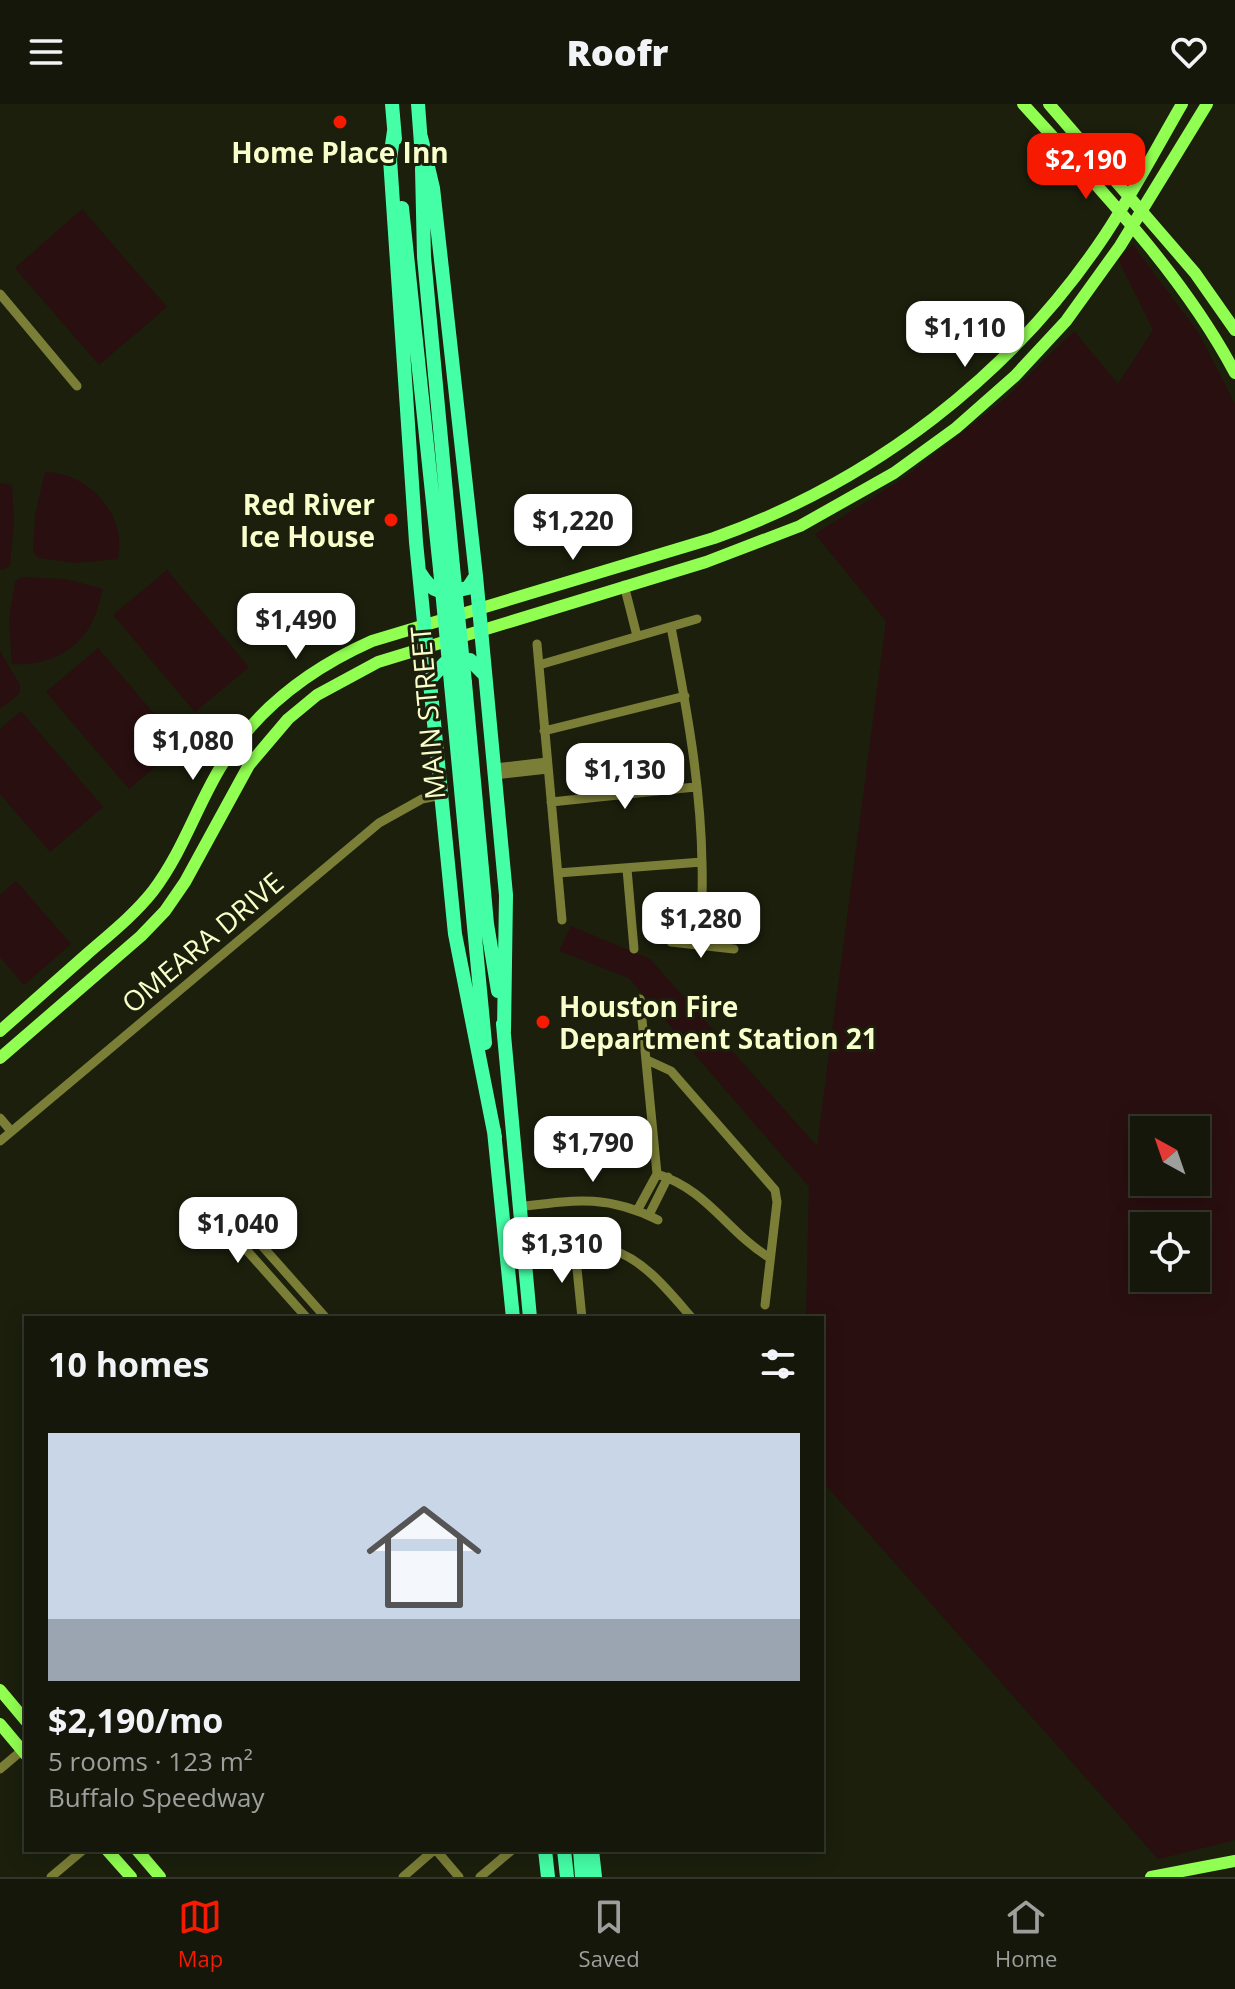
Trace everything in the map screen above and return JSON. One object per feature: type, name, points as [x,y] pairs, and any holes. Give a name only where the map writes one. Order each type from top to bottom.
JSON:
[{"type":"highway","name":"MAIN STREET","points":[[392,104],[447,568]]},
{"type":"highway","name":"MAIN STREET","points":[[418,104],[424,257],[447,568],[513,1316]]},
{"type":"highway","points":[[394,131],[391,174],[420,572],[455,934],[495,1137]]},
{"type":"highway","points":[[421,137],[433,188],[476,576],[506,895],[504,1031]]},
{"type":"highway","points":[[420,572],[428,586],[437,591],[468,588],[476,576]]},
{"type":"highway","points":[[431,678],[445,663],[470,660],[485,675]]},
{"type":"highway","name":"MAIN STREET","points":[[458,684],[487,924],[504,1031],[530,1316]]},
{"type":"highway","points":[[545,1852],[548,1877]]},
{"type":"highway","points":[[564,1852],[567,1877]]},
{"type":"highway","points":[[580,1852],[582,1877]]},
{"type":"highway","points":[[592,1852],[595,1877]]},
{"type":"main road","points":[[1023,104],[1119,211],[1180,288],[1233,365]]},
{"type":"main road","points":[[1049,104],[1195,273],[1235,330]]},
{"type":"main road","points":[[0,1031],[137,910],[184,842],[219,770],[240,739],[284,693],[338,656],[425,623],[758,522],[832,486],[944,411],[1003,359],[1080,268],[1129,195],[1182,104]]},
{"type":"main road","points":[[0,1058],[131,945],[165,911],[185,882],[249,765],[268,740],[297,711],[349,676],[378,662],[428,646],[706,562],[800,526],[863,492],[956,428],[1041,349],[1098,278],[1207,104]]},
{"type":"main road","points":[[1024,335],[1041,349]]},
{"type":"main road","points":[[944,411],[956,428]]},
{"type":"main road","points":[[758,522],[764,540]]},
{"type":"main road","points":[[619,566],[624,585]]},
{"type":"main road","points":[[284,693],[297,711]]},
{"type":"main road","points":[[200,810],[219,819]]},
{"type":"main road","points":[[116,929],[131,945]]},
{"type":"main road","points":[[0,1690],[24,1719]]},
{"type":"main road","points":[[0,1724],[24,1750]]},
{"type":"main road","points":[[109,1852],[131,1877]]},
{"type":"main road","points":[[139,1852],[160,1877]]},
{"type":"main road","points":[[1151,1877],[1235,1861]]},
{"type":"street","points":[[0,294],[77,386]]},
{"type":"street","points":[[624,585],[637,636]]},
{"type":"street","points":[[539,665],[697,619]]},
{"type":"street","points":[[671,627],[685,696],[695,787],[702,862],[701,944]]},
{"type":"street","points":[[537,644],[562,920]]},
{"type":"street","points":[[544,731],[685,696]]},
{"type":"street","points":[[494,771],[548,765]]},
{"type":"street","points":[[551,802],[695,787]]},
{"type":"street","name":"OMEARA DRIVE","points":[[0,1141],[379,823],[422,799],[442,795]]},
{"type":"street","points":[[558,873],[702,862]]},
{"type":"street","points":[[627,869],[634,949]]},
{"type":"street","points":[[671,942],[734,949]]},
{"type":"street","points":[[518,1207],[589,1200],[617,1203],[654,1218],[663,1175],[640,999]]},
{"type":"street","points":[[647,1060],[671,1071],[775,1190],[777,1202],[765,1305]]},
{"type":"street","points":[[0,1118],[11,1131]]},
{"type":"street","points":[[638,1209],[663,1175]]},
{"type":"street","points":[[663,1175],[694,1191],[750,1244],[770,1258]]},
{"type":"street","points":[[305,1316],[242,1245],[227,1238],[224,1222],[233,1213],[324,1316]]},
{"type":"street","points":[[575,1249],[582,1316]]},
{"type":"street","points":[[556,1251],[602,1249],[625,1256],[640,1265],[690,1316]]},
{"type":"street","points":[[256,1261],[267,1251]]},
{"type":"street","points":[[0,1769],[24,1752]]},
{"type":"street","points":[[51,1877],[81,1852]]},
{"type":"street","points":[[403,1877],[433,1852]]},
{"type":"street","points":[[437,1852],[459,1877]]},
{"type":"street","points":[[480,1877],[510,1852]]},
{"type":"shaded area","points":[[82,209],[167,307],[99,365],[15,268]]},
{"type":"shaded area","points":[[1133,245],[1198,332],[1235,404],[1235,1840],[1158,1859],[824,1483],[824,1316],[806,1316],[809,1187],[629,978],[559,951],[571,926],[650,959],[817,1146],[886,621],[815,534],[904,478],[1006,398],[1074,331],[1118,384],[1153,330],[1118,259]]},
{"type":"shaded area","points":[[45,472],[76,480],[101,499],[117,527],[118,559],[75,563],[38,558],[33,551],[35,516]]},
{"type":"shaded area","points":[[0,483],[12,485],[14,522],[10,565],[4,570],[0,570]]},
{"type":"shaded area","points":[[167,570],[249,667],[195,712],[113,615]]},
{"type":"shaded area","points":[[21,577],[65,579],[103,589],[93,620],[79,640],[60,655],[37,663],[12,664],[9,619],[15,582]]},
{"type":"shaded area","points":[[98,648],[181,745],[129,789],[46,692]]},
{"type":"shaded area","points":[[0,651],[20,685],[20,693],[0,709]]},
{"type":"shaded area","points":[[21,711],[103,807],[50,852],[0,794],[0,729]]},
{"type":"shaded area","points":[[16,881],[71,944],[24,985],[0,957],[0,895]]},
{"type":"place","name":"Home Place Inn","points":[[340,122]]},
{"type":"place","name":"Red River Ice House","points":[[391,520]]},
{"type":"place","name":"Houston Fire Department Station 21","points":[[543,1022]]}]
